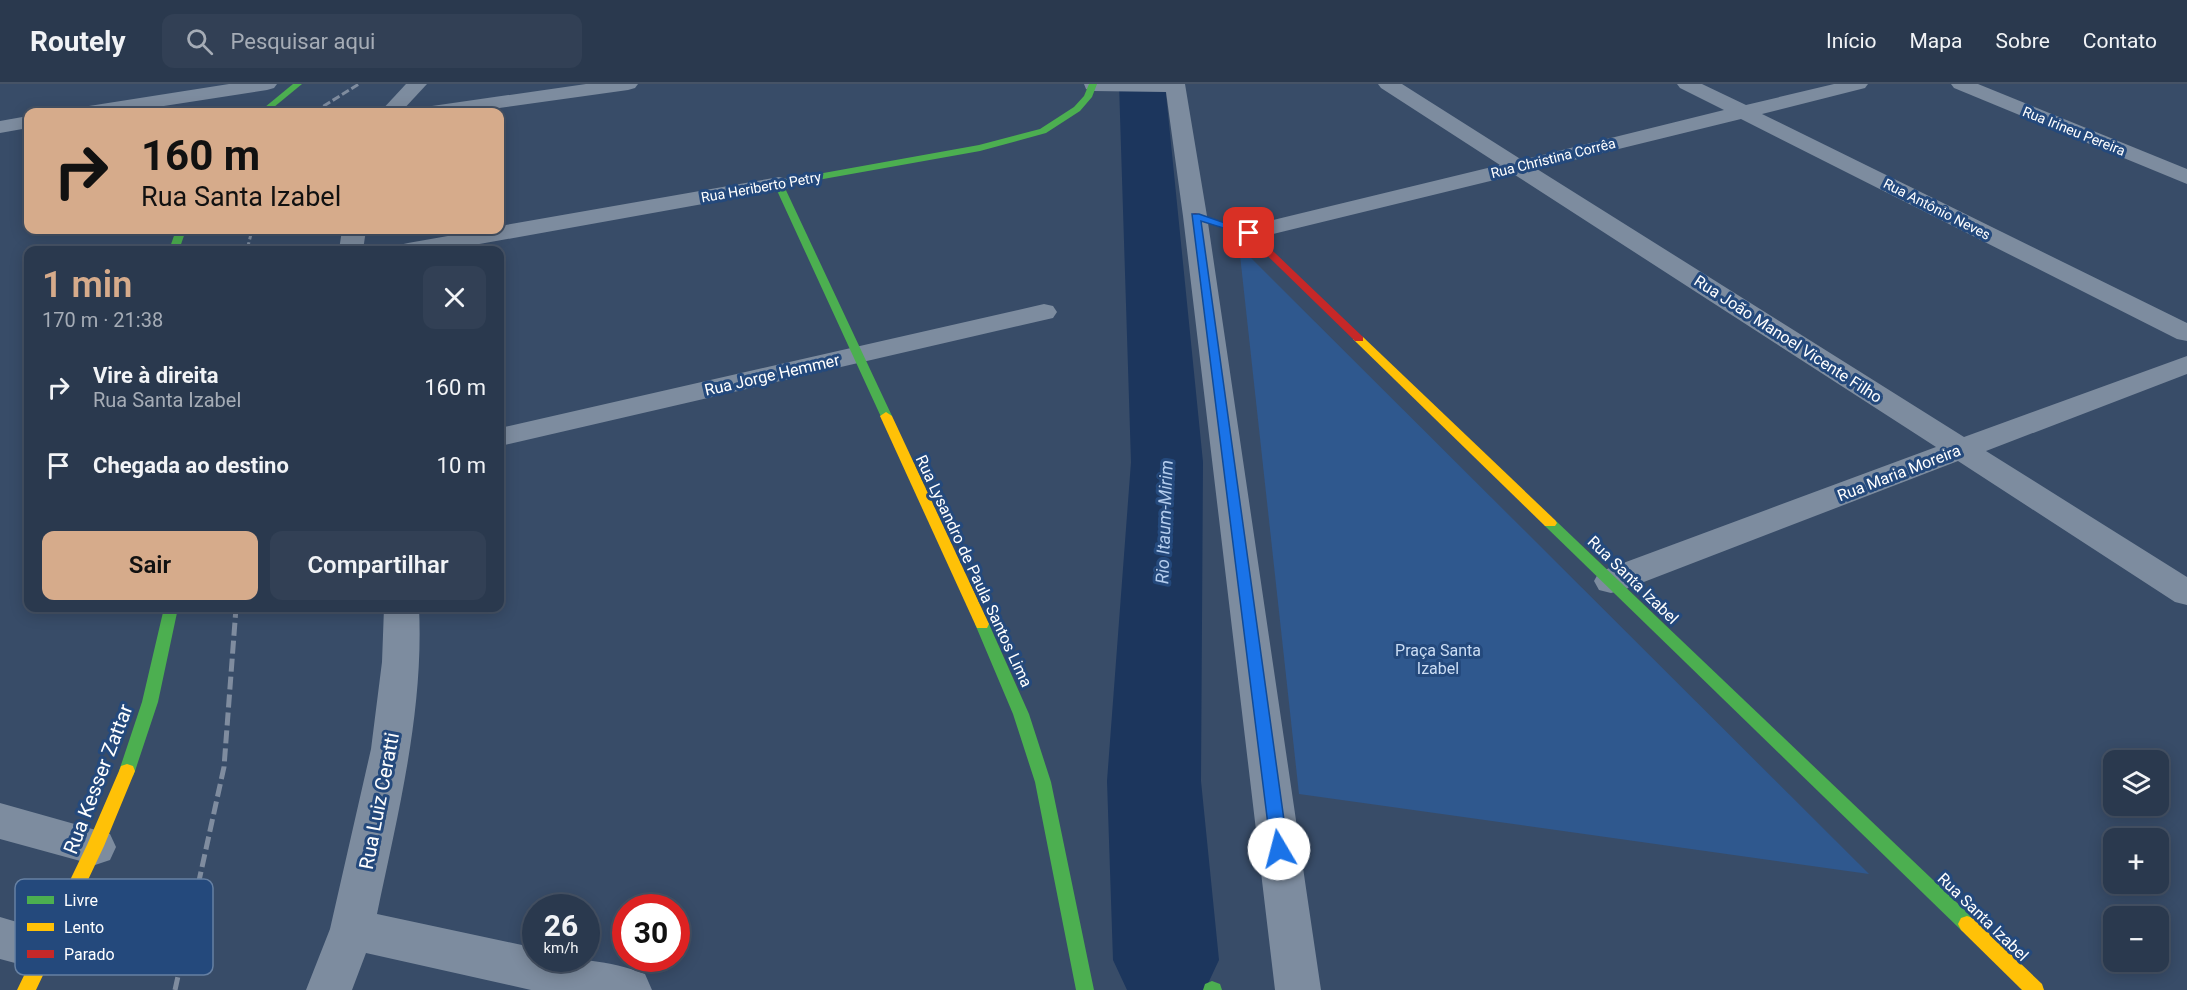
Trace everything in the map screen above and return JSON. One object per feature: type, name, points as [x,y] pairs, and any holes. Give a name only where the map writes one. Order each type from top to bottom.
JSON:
[{"type":"street","points":[[114,108],[267,84]]},
{"type":"street","points":[[268,108],[298,84]]},
{"type":"street","points":[[394,108],[417,84]]},
{"type":"street","points":[[460,108],[628,84]]},
{"type":"street","points":[[1093,84],[1175,85],[1195,216],[1298,990]]},
{"type":"street","name":"Rua Heriberto Petry","points":[[504,233],[980,148],[1034,134],[1063,120],[1088,97],[1093,84]]},
{"type":"street","name":"Rua João Manoel Vicente Filho","points":[[1388,84],[2187,593]]},
{"type":"street","name":"Rua Antônio Neves","points":[[1687,84],[2187,333]]},
{"type":"street","name":"Rua Christina Corrêa","points":[[1249,233],[1858,84]]},
{"type":"street","name":"Rua Irineu Pereira","points":[[1961,84],[2187,177]]},
{"type":"street","points":[[0,127],[24,123]]},
{"type":"street","name":"Rua Lysandro de Paula Santos Lima","points":[[779,184],[856,356],[1006,676],[1035,752],[1054,825],[1070,922],[1085,990]]},
{"type":"street","name":"Rua Santa Izabel","points":[[1195,216],[1249,233],[2035,990]]},
{"type":"street","name":"Rua Heriberto Petry","points":[[430,246],[498,234]]},
{"type":"street","name":"Rua Jorge Hemmer","points":[[504,436],[1044,312]]},
{"type":"street","name":"Rua Maria Moreira","points":[[1611,581],[2187,364]]},
{"type":"street","name":"Rua Kesser Zattar","points":[[79,879],[132,757],[160,669],[170,612]]},
{"type":"street","name":"Rua Luiz Ceratti","points":[[329,990],[352,929],[376,829],[391,749],[400,662],[402,612]]},
{"type":"street","points":[[0,821],[95,847]]},
{"type":"street","points":[[352,929],[629,990]]},
{"type":"street","points":[[0,938],[15,942]]},
{"type":"street","name":"Rua Kesser Zattar","points":[[26,990],[33,975]]},
{"type":"green space","name":"Praça Santa Izabel","points":[[1239,246],[1869,874],[1299,794]]},
{"type":"waterway","name":"Rio Itaum-Mirim","points":[[1142,84],[1167,462],[1154,781],[1166,960]]},
{"type":"railway","points":[[320,108],[359,84]]},
{"type":"railway","points":[[248,246],[251,234]]},
{"type":"railway","points":[[199,879],[224,767],[236,612]]},
{"type":"railway","points":[[175,990],[178,975]]},
{"type":"traffic: fast","points":[[268,108],[298,84]]},
{"type":"traffic: fast","points":[[886,416],[779,184],[980,148],[1043,131],[1077,109],[1088,97],[1093,84]]},
{"type":"traffic: fast","points":[[175,246],[180,234]]},
{"type":"traffic: fast","points":[[1550,523],[1967,924]]},
{"type":"traffic: fast","points":[[127,771],[150,702],[170,612]]},
{"type":"traffic: fast","points":[[982,624],[1021,714],[1043,782],[1085,990]]},
{"type":"traffic: slow","points":[[1359,339],[1550,523]]},
{"type":"traffic: slow","points":[[886,416],[982,624]]},
{"type":"traffic: slow","points":[[79,879],[127,771]]},
{"type":"traffic: slow","points":[[1967,924],[2035,990]]},
{"type":"traffic: slow","points":[[26,990],[33,975]]},
{"type":"traffic: jam","points":[[1195,216],[1249,233],[1359,339]]},
{"type":"route","points":[[1249,233],[1195,216],[1279,849]]}]
